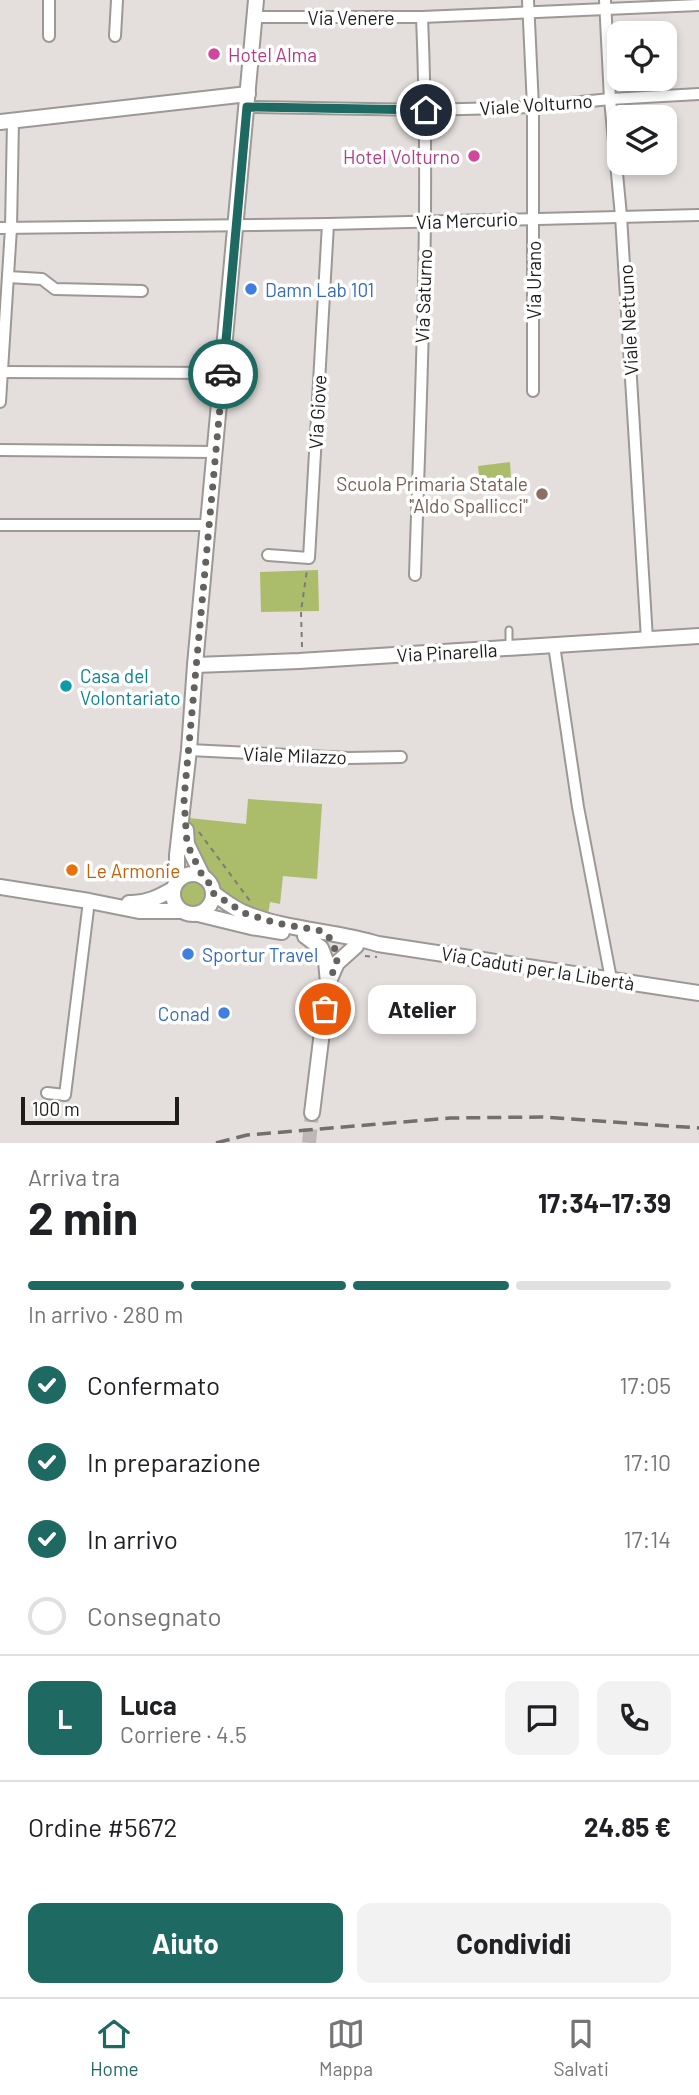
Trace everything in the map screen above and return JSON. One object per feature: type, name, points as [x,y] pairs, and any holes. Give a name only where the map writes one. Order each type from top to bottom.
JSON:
[{"type":"street","points":[[49,36],[50,0]]},
{"type":"street","points":[[115,36],[117,0]]},
{"type":"street","points":[[184,799],[187,844],[203,877],[212,886],[213,893],[211,904],[198,915],[185,914],[173,901],[256,0]]},
{"type":"street","name":"Via Urano","points":[[528,0],[533,107],[533,391]]},
{"type":"street","name":"Via Venere","points":[[255,18],[422,17],[605,5],[699,5]]},
{"type":"street","name":"Viale Nettuno","points":[[605,5],[647,639]]},
{"type":"street","name":"Via Saturno","points":[[415,575],[425,221],[426,110],[422,17]]},
{"type":"street","name":"Viale Volturno","points":[[6,122],[247,101],[426,110],[533,107],[699,94]]},
{"type":"street","points":[[0,402],[8,277],[6,122]]},
{"type":"street","name":"Via Mercurio","points":[[6,228],[328,225],[699,215]]},
{"type":"street","name":"Via Giove","points":[[309,558],[328,225]]},
{"type":"street","points":[[8,277],[42,279],[55,289],[142,291]]},
{"type":"street","points":[[1,372],[223,373]]},
{"type":"street","points":[[0,450],[215,452]]},
{"type":"street","points":[[0,525],[209,525]]},
{"type":"street","points":[[268,555],[309,558]]},
{"type":"street","name":"Via Pinarella","points":[[195,665],[510,649],[699,636]]},
{"type":"street","points":[[554,645],[578,807],[611,979]]},
{"type":"street","name":"Viale Milazzo","points":[[189,750],[349,758],[401,757]]},
{"type":"street","points":[[92,901],[139,904],[155,899],[186,875],[203,877]]},
{"type":"street","points":[[0,887],[139,911],[180,911]]},
{"type":"street","name":"Via Caduti per la Libertà","points":[[213,893],[244,913],[276,923],[356,946],[378,944]]},
{"type":"street","points":[[47,1093],[65,1095],[92,901]]},
{"type":"street","name":"Via Caduti per la Libertà","points":[[198,915],[248,927],[305,936],[356,937],[378,944],[699,993]]},
{"type":"street","points":[[305,936],[321,948],[326,961],[328,983],[313,1113]]},
{"type":"street","points":[[327,936],[336,953],[337,963]]},
{"type":"street","points":[[328,983],[337,963],[356,946]]},
{"type":"lane","points":[[509,630],[510,649]]},
{"type":"path","points":[[299,661],[302,654],[301,611],[309,558]]},
{"type":"path","points":[[186,821],[203,834],[248,898],[252,904],[251,915]]},
{"type":"green space","points":[[510,462],[511,479],[480,482],[478,466]]},
{"type":"green space","points":[[318,570],[319,611],[261,612],[260,572]]},
{"type":"green space","points":[[248,799],[322,804],[317,879],[283,876],[280,904],[270,902],[268,915],[230,899],[199,856],[190,837],[189,818],[246,824]]},
{"type":"green space","points":[[192,879],[202,884],[207,894],[202,904],[192,909],[182,904],[177,894],[182,884]]},
{"type":"tunnel","points":[[309,1143],[312,1113]]},
{"type":"railway","points":[[216,1143],[247,1135],[450,1118],[542,1117],[699,1128]]},
{"type":"way so far","points":[[223,374],[184,799],[187,844],[203,877],[212,886],[213,893],[244,913],[306,930],[322,931],[332,940],[337,963],[328,983],[325,1009]]},
{"type":"place","name":"Hotel Alma","points":[[214,54]]},
{"type":"place","name":"Hotel Volturno","points":[[474,156]]},
{"type":"place","name":"Damn Lab 101","points":[[251,289]]},
{"type":"place","name":"Scuola Primaria Statale \"Aldo Spallicci\"","points":[[542,494]]},
{"type":"place","name":"Casa del Volontariato","points":[[66,686]]},
{"type":"place","name":"Le Armonie","points":[[72,870]]},
{"type":"place","name":"Sportur Travel","points":[[188,954]]},
{"type":"place","name":"Atelier","points":[[325,1009]]},
{"type":"place","name":"Conad","points":[[224,1013]]},
{"type":"route","points":[[223,374],[247,107],[426,110]]}]
